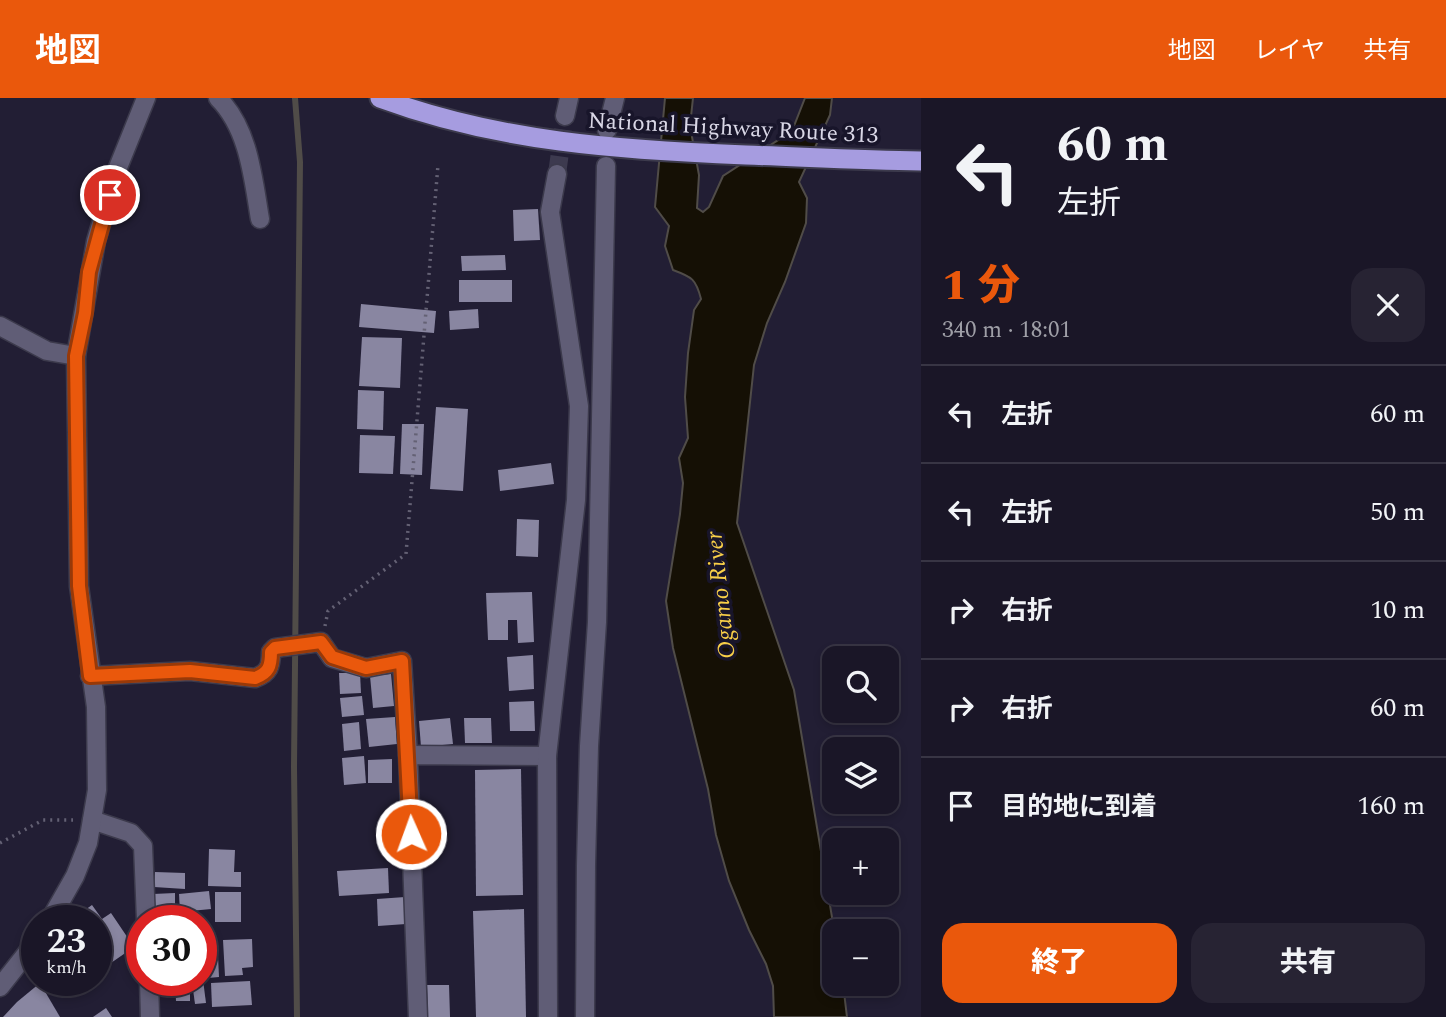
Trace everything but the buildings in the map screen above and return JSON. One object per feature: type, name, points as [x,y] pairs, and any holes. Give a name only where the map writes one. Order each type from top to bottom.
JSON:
[{"type":"highway","name":"National Highway Route 313","points":[[380,98],[449,121],[484,129],[635,150],[921,161]]},
{"type":"street","points":[[59,905],[75,876],[88,843],[98,768],[96,707],[79,586],[76,356],[96,241],[117,170],[146,98]]},
{"type":"street","points":[[218,98],[233,113],[242,133],[260,219]]},
{"type":"street","points":[[565,116],[569,98]]},
{"type":"street","points":[[607,130],[615,98]]},
{"type":"street","points":[[585,1017],[586,865],[589,746],[597,622],[606,166]]},
{"type":"street","points":[[548,1017],[547,755],[576,499],[579,406],[550,212],[557,174]]},
{"type":"street","points":[[0,326],[47,351],[76,356]]},
{"type":"street","points":[[90,676],[190,671],[255,678],[265,674],[271,665],[271,652],[275,648],[321,642],[332,657],[366,668],[402,661],[418,1017]]},
{"type":"street","points":[[408,755],[547,755]]},
{"type":"street","points":[[92,820],[131,833],[143,846],[145,905]]},
{"type":"street","points":[[0,987],[21,960]]},
{"type":"street","points":[[149,996],[150,1017]]},
{"type":"path","points":[[321,642],[328,611],[406,554],[438,165]]},
{"type":"path","points":[[0,843],[43,820],[92,820]]},
{"type":"water","name":"Ogamo River","points":[[665,98],[693,98],[690,126],[699,175],[697,208],[703,212],[709,207],[723,176],[792,131],[805,98],[832,98],[830,115],[799,182],[807,198],[806,223],[767,323],[754,365],[737,523],[794,690],[822,857],[822,905],[830,905],[832,919],[822,919],[822,996],[844,996],[847,1017],[774,1017],[773,986],[766,964],[729,881],[716,835],[708,789],[673,648],[666,601],[683,483],[679,458],[688,438],[685,397],[688,353],[694,310],[701,299],[692,280],[673,270],[665,246],[669,226],[655,207]]},
{"type":"waterway","points":[[295,98],[300,162],[294,767],[297,1017]]},
{"type":"tunnel","points":[[557,174],[565,116]]},
{"type":"route","points":[[110,195],[89,272],[85,313],[76,356],[79,586],[90,676],[190,671],[255,678],[265,674],[271,665],[271,652],[275,648],[321,642],[332,657],[366,668],[402,661],[411,834]]}]
